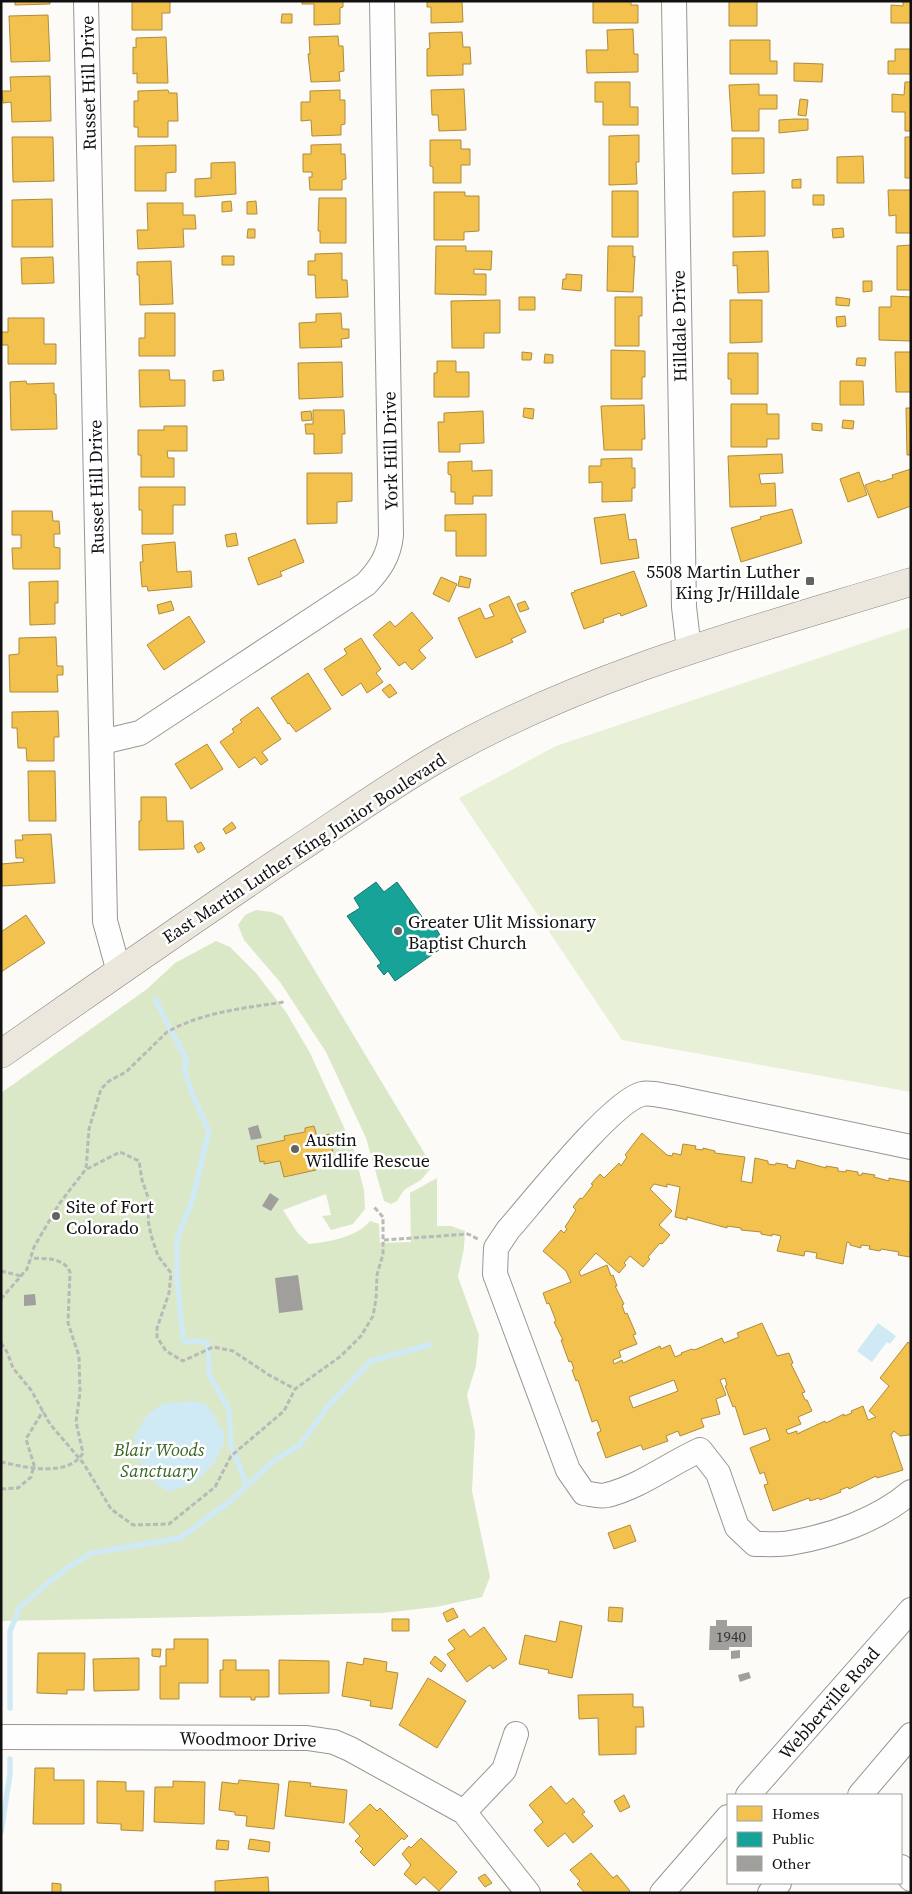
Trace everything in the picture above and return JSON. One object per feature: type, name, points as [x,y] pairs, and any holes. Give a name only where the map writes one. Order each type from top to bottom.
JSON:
[{"type":"main road","name":"East Martin Luther King Junior Boulevard","points":[[1,1054],[381,793],[449,752],[529,712],[609,679],[689,650],[911,582]]},
{"type":"street","name":"Russet Hill Drive","points":[[86,1],[102,742],[104,921],[118,972]]},
{"type":"street","name":"York Hill Drive","points":[[102,742],[140,733],[366,584],[377,573],[386,559],[391,535],[382,1]]},
{"type":"street","name":"Hilldale Drive","points":[[674,1],[684,607],[689,650]]},
{"type":"street","points":[[911,1147],[672,1097],[642,1094],[620,1106],[596,1130],[508,1230],[496,1248],[495,1274],[568,1470],[584,1493],[606,1496],[649,1478],[680,1459],[700,1450],[718,1473],[737,1527],[755,1544],[789,1544],[872,1518],[911,1492]]},
{"type":"street","name":"Webberville Road","points":[[749,1794],[908,1620]]},
{"type":"street","points":[[464,1812],[504,1770],[516,1734]]},
{"type":"street","points":[[861,1794],[911,1735]]},
{"type":"street","name":"Woodmoor Drive","points":[[1,1737],[307,1738],[334,1742],[368,1758],[464,1812],[528,1893]]},
{"type":"street","points":[[662,1893],[727,1819]]},
{"type":"street","points":[[902,1868],[911,1878]]},
{"type":"path","points":[[86,1169],[89,1129],[101,1089],[109,1081],[126,1072],[167,1032],[223,1011],[284,1002]]},
{"type":"path","points":[[1,1299],[27,1269],[34,1248],[59,1204],[86,1169],[120,1152],[139,1161],[142,1180],[150,1203],[148,1220],[151,1235],[158,1256],[171,1273],[168,1293],[157,1328],[157,1337],[166,1351],[183,1361],[213,1347],[233,1351],[269,1375],[295,1389]]},
{"type":"path","points":[[1,1343],[7,1352],[13,1368],[31,1390],[50,1424],[80,1459],[111,1509],[133,1525],[170,1524],[215,1487],[231,1456],[284,1411],[295,1389],[341,1356],[361,1336],[373,1316],[377,1274],[384,1254],[383,1217],[374,1207]]},
{"type":"path","points":[[384,1240],[468,1234],[496,1248]]},
{"type":"path","points":[[1,1462],[33,1469],[62,1467],[80,1459],[83,1453],[76,1422],[80,1393],[79,1356],[68,1323],[70,1272],[63,1262],[31,1258]]},
{"type":"path","points":[[1,1271],[21,1276]]},
{"type":"path","points":[[1,1489],[18,1488],[31,1477],[34,1465],[26,1439],[42,1411]]},
{"type":"green space","points":[[911,627],[911,1092],[622,1040],[459,798],[556,746]]},
{"type":"green space","points":[[256,910],[272,912],[282,916],[428,1159],[430,1169],[421,1180],[404,1190],[397,1201],[391,1204],[384,1201],[366,1138],[326,1052],[280,982],[244,940],[238,925],[245,915]]},
{"type":"green space","name":"Blair Woods Sanctuary","points":[[216,941],[230,947],[256,973],[286,1012],[310,1053],[353,1147],[364,1190],[365,1209],[353,1224],[331,1230],[322,1216],[331,1215],[326,1194],[283,1210],[297,1232],[309,1244],[317,1243],[350,1235],[370,1221],[379,1224],[380,1243],[411,1242],[410,1193],[437,1178],[437,1226],[451,1226],[465,1231],[464,1248],[458,1277],[479,1335],[476,1366],[467,1395],[475,1432],[472,1491],[490,1577],[482,1597],[436,1607],[382,1613],[1,1621],[1,1093],[147,989],[175,963]]},
{"type":"water","points":[[878,1323],[896,1336],[890,1344],[887,1342],[872,1362],[857,1351]]},
{"type":"water","points":[[193,1401],[207,1405],[224,1432],[224,1443],[214,1463],[197,1481],[170,1492],[157,1485],[137,1458],[134,1436],[147,1415],[162,1404]]},
{"type":"building: Homes","points":[[15,1],[50,1],[50,4],[15,5]]},
{"type":"building: Homes","points":[[132,1],[170,1],[170,13],[162,13],[162,30],[132,30]]},
{"type":"building: Homes","points":[[302,1],[343,1],[343,7],[340,8],[340,24],[314,25],[314,4],[302,4]]},
{"type":"building: Homes","points":[[427,1],[462,1],[463,22],[431,23],[431,7],[427,7]]},
{"type":"building: Homes","points":[[593,1],[631,1],[631,5],[638,5],[638,23],[593,23]]},
{"type":"building: Homes","points":[[729,1],[757,1],[757,26],[729,26]]},
{"type":"building: Homes","points":[[903,1],[911,1],[911,23],[891,23],[891,5],[903,6]]},
{"type":"building: Homes","points":[[282,14],[292,14],[292,23],[281,23]]},
{"type":"building: Homes","points":[[48,15],[50,61],[11,62],[9,16]]},
{"type":"building: Homes","points":[[633,29],[634,54],[638,54],[638,72],[587,73],[586,50],[608,50],[607,30]]},
{"type":"building: Homes","points":[[462,32],[463,47],[470,47],[471,64],[463,64],[463,75],[427,76],[427,49],[430,48],[429,33]]},
{"type":"building: Homes","points":[[338,36],[339,46],[343,46],[344,71],[339,72],[340,81],[311,82],[308,54],[310,54],[309,37]]},
{"type":"building: Homes","points":[[166,37],[168,83],[137,83],[137,73],[133,74],[133,47],[136,48],[136,38]]},
{"type":"building: Homes","points":[[730,40],[770,40],[770,61],[777,61],[777,74],[730,74]]},
{"type":"building: Homes","points":[[895,49],[911,49],[911,74],[888,74],[888,61],[895,61]]},
{"type":"building: Homes","points":[[794,63],[823,64],[822,82],[794,81]]},
{"type":"building: Homes","points":[[50,76],[51,121],[12,122],[11,102],[3,103],[2,91],[11,91],[10,77]]},
{"type":"building: Homes","points":[[595,82],[630,82],[630,107],[638,107],[638,125],[603,125],[603,102],[595,102]]},
{"type":"building: Homes","points":[[905,82],[911,82],[911,131],[905,131],[905,112],[892,112],[892,94],[904,95]]},
{"type":"building: Homes","points":[[759,84],[759,95],[777,95],[777,109],[759,109],[759,131],[732,131],[729,85]]},
{"type":"building: Homes","points":[[464,89],[466,130],[439,131],[438,115],[432,115],[431,90]]},
{"type":"building: Homes","points":[[168,90],[169,93],[177,93],[178,121],[168,121],[168,137],[138,137],[138,127],[134,127],[134,101],[138,101],[138,91]]},
{"type":"building: Homes","points":[[340,90],[340,100],[345,100],[345,124],[341,125],[341,135],[312,136],[311,120],[301,121],[301,102],[310,102],[310,91]]},
{"type":"building: Homes","points":[[800,99],[808,100],[806,116],[798,115]]},
{"type":"building: Homes","points":[[808,119],[808,130],[779,133],[779,120]]},
{"type":"building: Homes","points":[[639,135],[639,162],[636,162],[637,184],[609,185],[609,136]]},
{"type":"building: Homes","points":[[12,137],[53,137],[54,181],[13,182]]},
{"type":"building: Homes","points":[[905,137],[911,137],[911,178],[905,178]]},
{"type":"building: Homes","points":[[732,138],[764,138],[764,173],[732,174]]},
{"type":"building: Homes","points":[[430,140],[461,140],[461,149],[470,149],[470,165],[461,165],[461,183],[433,183],[433,167],[430,166]]},
{"type":"building: Homes","points":[[341,144],[341,154],[345,154],[346,179],[342,180],[342,190],[310,190],[309,177],[312,177],[312,172],[303,172],[303,154],[311,154],[311,145]]},
{"type":"building: Homes","points":[[176,145],[176,172],[166,173],[166,191],[135,191],[135,146]]},
{"type":"building: Homes","points":[[863,156],[864,183],[837,183],[837,157]]},
{"type":"building: Homes","points":[[235,162],[236,194],[195,197],[195,179],[211,178],[211,163]]},
{"type":"building: Homes","points":[[801,179],[801,188],[792,188],[792,180]]},
{"type":"building: Homes","points":[[888,190],[911,190],[911,233],[896,233],[896,215],[889,216]]},
{"type":"building: Homes","points":[[612,191],[638,191],[638,237],[612,237]]},
{"type":"building: Homes","points":[[765,191],[765,236],[733,237],[733,192]]},
{"type":"building: Homes","points":[[434,192],[465,192],[465,196],[479,196],[479,231],[464,232],[464,240],[434,240]]},
{"type":"building: Homes","points":[[813,195],[824,195],[824,205],[813,205]]},
{"type":"building: Homes","points":[[319,198],[346,198],[346,243],[320,243],[320,231],[318,231]]},
{"type":"building: Homes","points":[[52,199],[53,247],[12,247],[12,200]]},
{"type":"building: Homes","points":[[231,201],[232,211],[222,212],[222,202]]},
{"type":"building: Homes","points":[[256,201],[257,214],[247,214],[247,202]]},
{"type":"building: Homes","points":[[147,203],[183,203],[183,215],[195,215],[196,229],[183,229],[184,247],[138,249],[137,230],[148,230]]},
{"type":"building: Homes","points":[[843,228],[844,237],[833,238],[832,229]]},
{"type":"building: Homes","points":[[248,229],[255,229],[255,238],[247,238]]},
{"type":"building: Homes","points":[[911,245],[911,290],[897,290],[897,246]]},
{"type":"building: Homes","points":[[436,246],[466,246],[466,251],[492,251],[491,270],[474,269],[474,274],[486,274],[486,295],[435,294]]},
{"type":"building: Homes","points":[[608,246],[633,246],[633,257],[635,256],[633,292],[607,291]]},
{"type":"building: Homes","points":[[768,251],[769,292],[738,293],[737,265],[733,266],[733,252]]},
{"type":"building: Homes","points":[[342,253],[342,280],[347,280],[348,297],[316,298],[315,275],[308,275],[308,261],[315,261],[315,254]]},
{"type":"building: Homes","points":[[222,256],[234,256],[234,265],[222,265]]},
{"type":"building: Homes","points":[[53,257],[54,283],[22,284],[21,258]]},
{"type":"building: Homes","points":[[171,261],[173,304],[140,305],[137,262]]},
{"type":"building: Homes","points":[[566,274],[582,275],[581,291],[562,289],[563,279],[566,279]]},
{"type":"building: Homes","points":[[863,281],[872,281],[872,291],[863,292]]},
{"type":"building: Homes","points":[[891,296],[911,297],[911,341],[879,340],[879,307],[891,307]]},
{"type":"building: Homes","points":[[519,297],[535,297],[535,310],[519,310]]},
{"type":"building: Homes","points":[[615,297],[642,297],[642,316],[639,316],[639,346],[615,346]]},
{"type":"building: Homes","points":[[836,297],[850,299],[849,306],[836,305]]},
{"type":"building: Homes","points":[[500,300],[500,333],[484,333],[484,348],[452,348],[451,301]]},
{"type":"building: Homes","points":[[730,300],[762,300],[762,342],[730,343]]},
{"type":"building: Homes","points":[[145,313],[175,313],[175,356],[139,356],[139,338],[145,338]]},
{"type":"building: Homes","points":[[341,313],[342,329],[349,329],[349,338],[341,339],[342,347],[300,348],[299,323],[316,322],[316,314]]},
{"type":"building: Homes","points":[[845,316],[846,326],[837,327],[836,317]]},
{"type":"building: Homes","points":[[8,318],[44,318],[44,344],[56,344],[56,364],[8,364],[8,345],[1,345],[1,332],[8,332]]},
{"type":"building: Homes","points":[[611,350],[645,351],[645,377],[642,377],[642,399],[611,399]]},
{"type":"building: Homes","points":[[522,352],[532,353],[531,360],[522,360]]},
{"type":"building: Homes","points":[[895,352],[911,352],[911,392],[896,392]]},
{"type":"building: Homes","points":[[728,353],[758,353],[758,394],[731,394],[731,379],[728,379]]},
{"type":"building: Homes","points":[[545,354],[553,355],[553,363],[544,363]]},
{"type":"building: Homes","points":[[857,358],[866,358],[865,366],[856,365]]},
{"type":"building: Homes","points":[[437,361],[456,361],[456,372],[469,372],[469,397],[434,397],[434,373],[437,373]]},
{"type":"building: Homes","points":[[342,362],[343,397],[299,399],[298,363]]},
{"type":"building: Homes","points":[[139,370],[169,370],[170,380],[185,380],[185,406],[140,407]]},
{"type":"building: Homes","points":[[223,370],[224,380],[213,381],[213,371]]},
{"type":"building: Homes","points":[[26,381],[27,384],[54,383],[57,429],[11,430],[10,382]]},
{"type":"building: Homes","points":[[840,381],[863,381],[864,405],[840,405]]},
{"type":"building: Homes","points":[[731,404],[767,404],[767,414],[779,414],[779,439],[767,439],[767,447],[731,447]]},
{"type":"building: Homes","points":[[644,405],[645,439],[642,439],[642,450],[604,450],[601,406]]},
{"type":"building: Homes","points":[[524,408],[534,409],[533,419],[523,417]]},
{"type":"building: Homes","points":[[906,408],[911,408],[911,455],[907,455]]},
{"type":"building: Homes","points":[[313,410],[344,410],[345,434],[342,434],[342,453],[314,454],[314,434],[306,434],[305,424],[313,424]]},
{"type":"building: Homes","points":[[311,411],[312,420],[302,421],[301,412]]},
{"type":"building: Homes","points":[[483,411],[484,443],[460,444],[460,452],[439,452],[438,422],[444,422],[444,413]]},
{"type":"building: Homes","points":[[843,420],[854,421],[853,429],[842,428]]},
{"type":"building: Homes","points":[[812,423],[822,424],[822,431],[812,430]]},
{"type":"building: Homes","points":[[164,426],[187,426],[187,451],[167,451],[168,458],[174,458],[174,477],[141,477],[141,455],[138,455],[138,430],[164,430]]},
{"type":"building: Homes","points":[[782,454],[783,473],[759,474],[761,484],[775,483],[776,506],[730,507],[728,456]]},
{"type":"building: Homes","points":[[632,458],[632,468],[635,468],[635,488],[632,488],[632,501],[602,502],[602,482],[589,483],[589,466],[601,466],[601,459]]},
{"type":"building: Homes","points":[[472,461],[472,471],[492,470],[492,496],[473,496],[473,504],[455,504],[455,492],[451,492],[451,475],[448,474],[448,462]]},
{"type":"building: Homes","points":[[911,469],[911,506],[878,518],[865,485],[893,478],[892,475]]},
{"type":"building: Homes","points":[[859,472],[867,495],[848,502],[840,479]]},
{"type":"building: Homes","points":[[307,473],[352,473],[352,501],[337,502],[337,523],[307,524]]},
{"type":"building: Homes","points":[[139,487],[185,487],[185,505],[173,505],[173,534],[142,534],[142,510],[139,510]]},
{"type":"building: Homes","points":[[792,509],[802,543],[741,562],[731,528],[761,519],[760,517]]},
{"type":"building: Homes","points":[[12,511],[52,511],[53,521],[59,521],[60,534],[54,534],[54,547],[60,548],[60,569],[13,569],[12,548],[21,548],[21,535],[12,535]]},
{"type":"building: Homes","points":[[486,514],[486,556],[456,556],[456,531],[445,531],[445,515]]},
{"type":"building: Homes","points":[[625,514],[629,540],[636,539],[639,558],[601,564],[594,518]]},
{"type":"building: Homes","points":[[236,533],[238,545],[227,547],[225,535]]},
{"type":"building: Homes","points":[[295,539],[304,562],[280,572],[282,576],[258,585],[248,558]]},
{"type":"building: Homes","points":[[175,542],[177,572],[191,571],[192,587],[148,591],[147,586],[142,587],[140,562],[143,562],[142,545]]},
{"type":"building: Homes","points":[[634,571],[647,606],[621,616],[620,613],[603,619],[604,622],[584,629],[571,593]]},
{"type":"building: Homes","points":[[460,576],[471,579],[469,588],[458,586]]},
{"type":"building: Homes","points":[[441,577],[457,584],[449,602],[433,594]]},
{"type":"building: Homes","points":[[58,581],[58,603],[55,603],[55,624],[30,625],[29,582]]},
{"type":"building: Homes","points":[[509,596],[526,632],[511,639],[513,642],[476,658],[458,618],[480,608],[485,619],[494,616],[489,605]]},
{"type":"building: Homes","points":[[171,601],[174,610],[159,614],[157,605]]},
{"type":"building: Homes","points":[[525,601],[529,609],[520,612],[517,604]]},
{"type":"building: Homes","points":[[412,612],[433,638],[419,650],[426,658],[412,670],[405,662],[399,666],[373,635],[390,621],[395,627]]},
{"type":"building: Homes","points":[[189,616],[205,642],[164,670],[147,645]]},
{"type":"building: Homes","points":[[56,637],[57,666],[63,666],[63,675],[57,675],[58,692],[10,692],[9,655],[19,654],[19,638]]},
{"type":"building: Homes","points":[[361,638],[381,669],[376,673],[383,682],[367,693],[361,683],[342,696],[324,669],[347,654],[344,649]]},
{"type":"building: Homes","points":[[308,673],[331,709],[296,732],[288,724],[271,698]]},
{"type":"building: Homes","points":[[390,684],[397,693],[389,698],[382,690]]},
{"type":"building: Homes","points":[[258,707],[281,739],[262,752],[268,760],[261,765],[255,757],[239,768],[220,742],[234,732],[232,729],[242,722],[240,720]]},
{"type":"building: Homes","points":[[58,711],[59,737],[54,737],[54,761],[27,761],[26,748],[18,748],[17,728],[12,728],[12,712]]},
{"type":"building: Homes","points":[[207,744],[223,769],[191,789],[175,764]]},
{"type":"building: Homes","points":[[28,771],[55,771],[56,821],[29,821]]},
{"type":"building: Homes","points":[[141,797],[166,797],[167,821],[183,821],[184,849],[139,850]]},
{"type":"building: Homes","points":[[232,822],[236,828],[226,834],[223,829]]},
{"type":"building: Homes","points":[[51,834],[55,883],[2,886],[1,864],[24,862],[23,858],[16,858],[15,840],[23,840],[22,835]]},
{"type":"building: Homes","points":[[201,842],[205,849],[198,853],[194,846]]},
{"type":"building: Homes","points":[[26,915],[45,943],[1,972],[1,932]]},
{"type":"building: Homes","name":"Austin Wildlife Rescue","points":[[314,1126],[317,1137],[329,1134],[333,1151],[313,1156],[316,1170],[284,1177],[280,1161],[264,1164],[264,1161],[260,1162],[257,1146],[285,1140],[284,1136],[305,1132],[305,1128]]},
{"type":"building: Homes","points":[[642,1133],[667,1155],[672,1156],[673,1153],[681,1155],[683,1144],[696,1146],[695,1149],[703,1150],[703,1148],[715,1151],[715,1153],[745,1157],[741,1181],[752,1183],[755,1158],[768,1161],[768,1164],[788,1165],[787,1167],[795,1169],[797,1160],[826,1168],[826,1166],[838,1168],[838,1171],[858,1172],[858,1175],[862,1175],[862,1173],[875,1175],[874,1177],[889,1181],[889,1178],[911,1182],[910,1257],[898,1255],[899,1252],[869,1249],[870,1246],[861,1245],[861,1248],[850,1245],[847,1242],[843,1264],[816,1258],[817,1253],[805,1251],[804,1256],[777,1251],[781,1236],[741,1230],[741,1228],[727,1226],[727,1228],[687,1217],[687,1220],[675,1217],[680,1187],[654,1184],[650,1189],[672,1211],[659,1225],[670,1235],[648,1257],[650,1259],[643,1267],[630,1256],[624,1263],[626,1265],[619,1273],[596,1253],[579,1272],[581,1276],[607,1265],[611,1276],[613,1275],[617,1286],[615,1286],[624,1304],[622,1305],[625,1314],[627,1313],[636,1334],[633,1335],[637,1344],[619,1351],[621,1357],[613,1360],[614,1364],[622,1360],[623,1363],[660,1346],[661,1349],[670,1345],[675,1357],[722,1338],[724,1343],[739,1337],[737,1333],[762,1323],[777,1356],[789,1353],[793,1363],[791,1364],[805,1392],[802,1393],[812,1411],[798,1417],[801,1424],[786,1430],[788,1434],[797,1431],[797,1434],[825,1421],[826,1423],[844,1414],[844,1416],[852,1413],[851,1411],[863,1406],[868,1420],[876,1417],[869,1411],[889,1386],[880,1378],[908,1342],[911,1344],[911,1433],[900,1436],[894,1431],[891,1435],[903,1470],[877,1478],[876,1476],[820,1500],[819,1498],[810,1501],[809,1498],[773,1511],[764,1485],[768,1484],[764,1472],[760,1474],[750,1448],[770,1440],[766,1428],[744,1435],[735,1406],[733,1407],[725,1386],[727,1385],[725,1378],[720,1380],[726,1395],[716,1399],[720,1414],[701,1419],[704,1427],[680,1436],[678,1431],[666,1436],[668,1441],[643,1450],[641,1445],[606,1458],[597,1433],[601,1431],[597,1420],[592,1422],[578,1380],[576,1381],[572,1370],[574,1369],[571,1361],[569,1362],[561,1340],[563,1340],[554,1322],[556,1321],[543,1293],[571,1282],[566,1271],[543,1251],[561,1230],[564,1233],[567,1229],[565,1227],[576,1210],[573,1207],[593,1185],[591,1184],[600,1174],[604,1178],[619,1163],[621,1166],[627,1157],[625,1155]],"holes":[[[674,1380],[678,1391],[633,1408],[629,1397]]]},
{"type":"building: Homes","points":[[630,1525],[636,1541],[614,1549],[608,1533]]},
{"type":"building: Homes","points":[[609,1607],[623,1608],[622,1622],[608,1621]]},
{"type":"building: Homes","points":[[453,1608],[458,1617],[447,1622],[443,1613]]},
{"type":"building: Homes","points":[[392,1619],[409,1619],[409,1631],[392,1631]]},
{"type":"building: Homes","points":[[560,1621],[582,1626],[572,1678],[548,1673],[549,1670],[519,1664],[525,1635],[556,1642]]},
{"type":"building: Homes","points":[[484,1627],[507,1659],[493,1669],[490,1665],[467,1682],[447,1654],[455,1649],[448,1640],[464,1629],[470,1637]]},
{"type":"building: Homes","points":[[174,1639],[208,1639],[208,1683],[179,1683],[179,1699],[160,1699],[160,1666],[166,1666],[166,1649],[174,1649]]},
{"type":"building: Homes","points":[[152,1649],[161,1649],[160,1657],[152,1656]]},
{"type":"building: Homes","points":[[38,1653],[85,1653],[84,1690],[67,1690],[67,1694],[37,1693]]},
{"type":"building: Homes","points":[[435,1656],[446,1665],[441,1672],[430,1663]]},
{"type":"building: Homes","points":[[139,1658],[139,1690],[94,1691],[93,1659]]},
{"type":"building: Homes","points":[[364,1658],[387,1662],[386,1671],[398,1673],[392,1709],[370,1706],[371,1701],[342,1696],[347,1662],[363,1665]]},
{"type":"building: Homes","points":[[223,1660],[236,1660],[236,1670],[269,1670],[269,1697],[255,1697],[255,1700],[251,1700],[251,1697],[220,1697],[220,1670],[223,1670]]},
{"type":"building: Homes","points":[[279,1660],[329,1661],[329,1693],[279,1694]]},
{"type":"building: Homes","points":[[428,1678],[466,1701],[437,1748],[399,1725]]},
{"type":"building: Homes","points":[[633,1694],[633,1707],[643,1707],[644,1727],[636,1727],[636,1754],[599,1755],[598,1718],[579,1719],[578,1695]]},
{"type":"building: Homes","points":[[35,1768],[54,1768],[54,1780],[84,1780],[84,1824],[33,1824]]},
{"type":"building: Homes","points":[[239,1780],[279,1784],[274,1829],[246,1826],[247,1816],[235,1815],[235,1812],[219,1810],[222,1782],[238,1784]]},
{"type":"building: Homes","points":[[97,1781],[126,1782],[126,1791],[144,1791],[143,1831],[121,1830],[121,1824],[97,1823]]},
{"type":"building: Homes","points":[[173,1781],[205,1782],[204,1824],[154,1822],[155,1787],[173,1787]]},
{"type":"building: Homes","points":[[289,1781],[311,1783],[310,1786],[347,1790],[344,1823],[285,1816]]},
{"type":"building: Homes","points":[[551,1786],[566,1804],[573,1798],[585,1812],[582,1814],[593,1826],[573,1843],[565,1833],[548,1847],[534,1830],[543,1822],[529,1805]]},
{"type":"building: Homes","points":[[624,1795],[630,1807],[620,1812],[614,1801]]},
{"type":"building: Homes","points":[[370,1804],[377,1811],[380,1808],[408,1836],[404,1840],[402,1838],[374,1866],[360,1852],[363,1849],[355,1841],[360,1836],[349,1824]]},
{"type":"building: Homes","points":[[421,1838],[457,1872],[439,1891],[424,1877],[416,1885],[404,1874],[411,1865],[402,1854],[409,1846],[411,1848]]},
{"type":"building: Homes","points":[[250,1839],[270,1842],[269,1852],[248,1849]]},
{"type":"building: Homes","points":[[217,1840],[229,1841],[228,1850],[216,1849]]},
{"type":"building: Homes","points":[[591,1853],[613,1878],[617,1875],[630,1891],[628,1893],[585,1893],[577,1884],[580,1881],[570,1870]]},
{"type":"building: Homes","points":[[485,1874],[492,1883],[485,1887],[478,1878]]},
{"type":"building: Homes","points":[[268,1877],[269,1893],[215,1893],[215,1881]]},
{"type":"building: Homes","points":[[52,1883],[61,1884],[61,1893],[52,1893]]},
{"type":"building: Public","name":"Greater Ulit Missionary Baptist Church","points":[[376,882],[384,892],[397,882],[430,928],[434,925],[440,935],[436,938],[443,947],[395,981],[388,971],[384,975],[377,966],[381,963],[347,916],[360,908],[354,898]]},
{"type":"building: Other","points":[[258,1125],[262,1138],[251,1140],[248,1128]]},
{"type":"building: Other","points":[[270,1193],[279,1199],[271,1211],[262,1206]]},
{"type":"building: Other","points":[[298,1275],[303,1310],[279,1313],[275,1278]]},
{"type":"building: Other","points":[[35,1294],[36,1305],[24,1306],[24,1295]]},
{"type":"building: Other","points":[[716,1620],[727,1620],[727,1626],[752,1626],[752,1647],[729,1647],[729,1650],[709,1650],[710,1626],[716,1626]]},
{"type":"building: Other","points":[[740,1650],[740,1658],[731,1659],[731,1651]]},
{"type":"building: Other","points":[[749,1672],[751,1678],[740,1682],[738,1675]]},
{"type":"waterway","points":[[155,999],[187,1061],[184,1069],[193,1096],[209,1131],[192,1201],[177,1239],[177,1278],[183,1339],[187,1342],[201,1341],[208,1344],[209,1375],[229,1409],[231,1445],[247,1486]]},
{"type":"waterway","points":[[10,1708],[10,1631],[20,1607],[65,1569],[92,1553],[180,1538],[229,1502],[277,1458],[299,1446],[329,1405],[371,1361],[429,1345]]},
{"type":"waterway","points":[[1,1832],[10,1774],[10,1759]]},
{"type":"place","name":"5508 Martin Luther King Jr/Hilldale","points":[[810,581]]},
{"type":"place","name":"Greater Ulit Missionary Baptist Church","points":[[398,931]]},
{"type":"place","name":"Austin Wildlife Rescue","points":[[295,1149]]},
{"type":"place","name":"Site of Fort Colorado","points":[[56,1216]]}]
